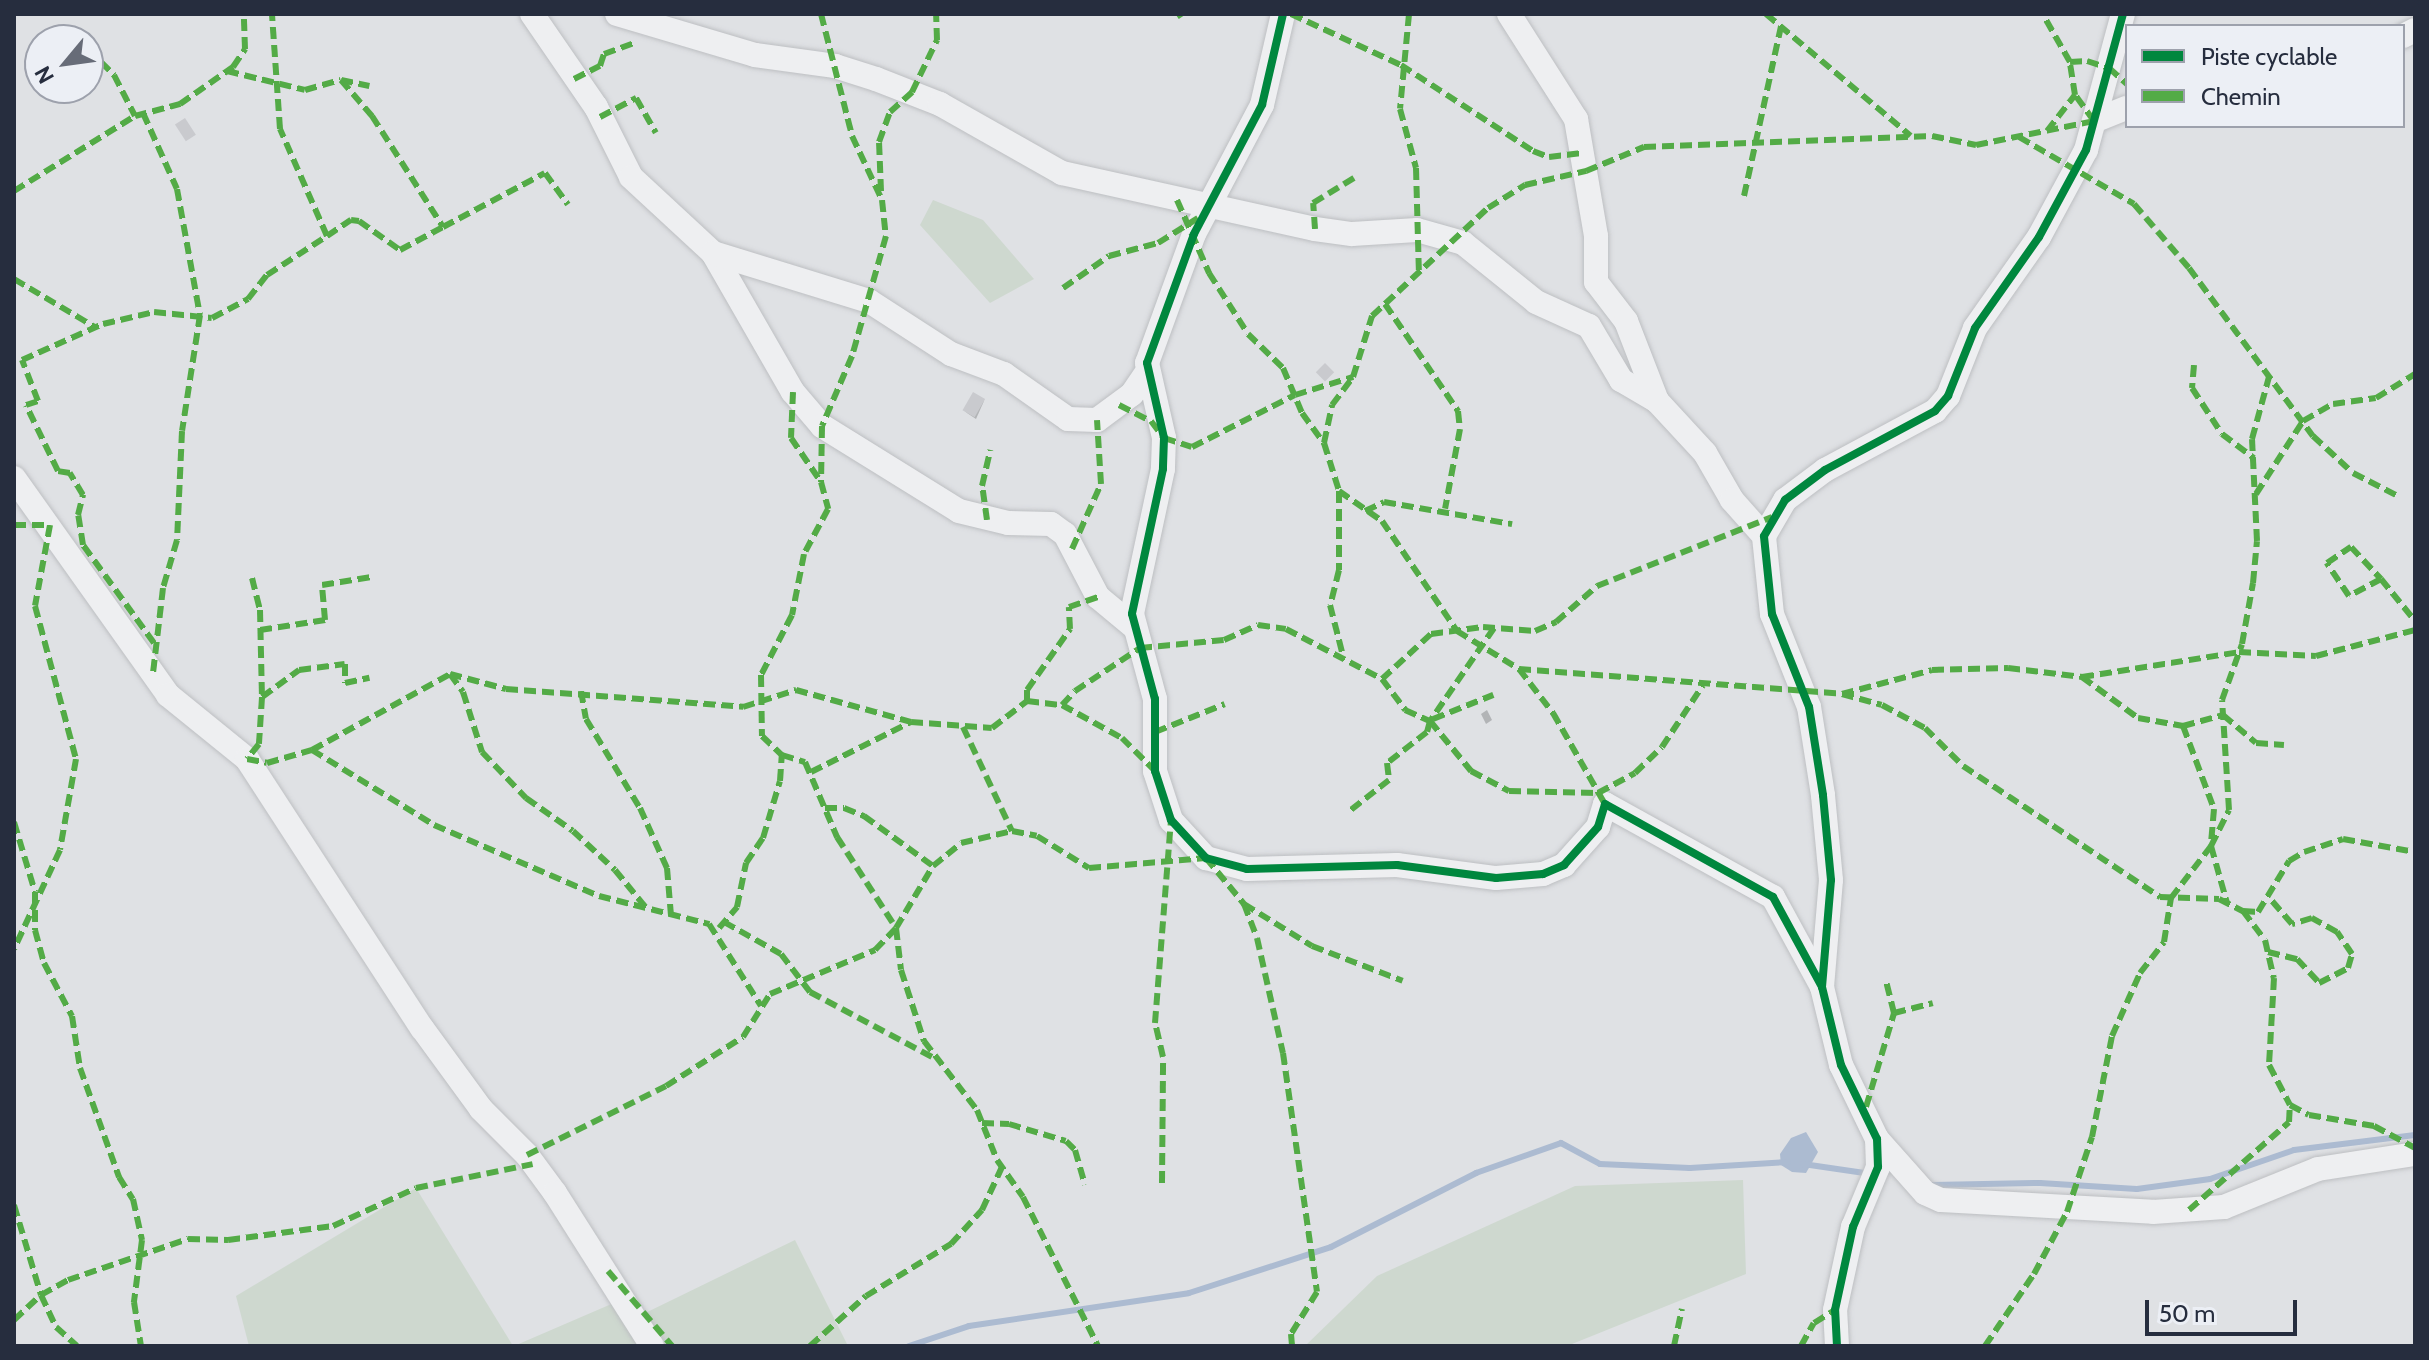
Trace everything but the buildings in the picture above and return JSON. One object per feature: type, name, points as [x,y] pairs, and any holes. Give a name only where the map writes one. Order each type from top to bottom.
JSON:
[{"type":"street","points":[[532,14],[596,107],[631,177],[713,253],[793,392],[822,426],[959,511],[1008,523],[1051,524],[1071,543],[1077,566],[1098,597],[1134,627]]},
{"type":"street","points":[[617,14],[755,55],[835,66],[876,79],[940,104],[1062,173],[1315,229],[1352,234],[1417,230],[1463,243],[1536,302],[1589,326],[1621,380],[1657,401],[1705,453],[1732,500],[1764,536],[1772,614],[1809,707],[1823,795],[1831,880],[1822,987]]},
{"type":"street","points":[[713,253],[869,301],[951,354],[1004,374],[1068,419],[1097,420],[1132,394],[1147,372],[1165,304],[1209,206],[1262,105],[1283,14]]},
{"type":"street","points":[[1509,14],[1576,119],[1596,236],[1596,282],[1626,321],[1657,401]]},
{"type":"street","points":[[1764,536],[1785,500],[1825,470],[1935,411],[1948,396],[1975,328],[2039,237],[2086,150],[2123,14]]},
{"type":"street","points":[[2094,121],[2125,109]]},
{"type":"street","points":[[1147,372],[1164,438],[1163,469],[1136,590],[1134,627],[1155,699],[1155,771],[1171,820],[1206,858],[1247,869],[1397,865],[1496,878],[1543,874],[1564,865],[1591,836],[1605,804],[1773,897],[1822,987],[1841,1065],[1877,1139],[1925,1193],[1941,1200],[2153,1212],[2224,1207],[2318,1169],[2415,1154]]},
{"type":"street","points":[[14,478],[168,695],[247,759],[422,1028],[481,1109],[555,1193],[652,1346]]},
{"type":"street","points":[[1837,1346],[1835,1310],[1853,1227],[1878,1167],[1877,1139]]},
{"type":"shaded area","points":[[933,200],[983,220],[1034,279],[990,303],[920,225]]},
{"type":"shaded area","points":[[1743,1180],[1746,1274],[1567,1346],[1305,1346],[1377,1276],[1575,1186]]},
{"type":"shaded area","points":[[416,1188],[513,1346],[249,1346],[236,1296]]},
{"type":"shaded area","points":[[795,1240],[848,1346],[514,1346],[623,1299],[635,1318]]},
{"type":"water","points":[[1806,1132],[1818,1152],[1806,1173],[1792,1172],[1781,1165],[1780,1154],[1791,1138]]},
{"type":"waterway","points":[[1933,1185],[2040,1183],[2137,1189],[2210,1179],[2294,1150],[2415,1135]]},
{"type":"waterway","points":[[909,1346],[969,1326],[1189,1293],[1331,1247],[1476,1173],[1561,1143],[1600,1164],[1690,1168],[1788,1162]]},
{"type":"waterway","points":[[1803,1164],[1871,1174]]},
{"type":"marked path","points":[[14,191],[135,116],[180,104],[233,67],[245,49],[244,14]]},
{"type":"marked path","points":[[154,643],[83,545],[78,515],[83,495],[70,473],[58,471],[26,405],[38,401],[22,360],[103,324],[154,312],[212,318],[248,299],[267,275],[327,236],[280,129],[272,14]]},
{"type":"marked path","points":[[821,14],[852,136],[882,200],[886,236],[852,356],[822,426],[821,482]]},
{"type":"marked path","points":[[881,191],[879,142],[890,112],[912,92],[937,40],[936,14]]},
{"type":"marked path","points":[[1291,14],[1401,65],[1533,151],[1549,157],[1584,153]]},
{"type":"marked path","points":[[1409,14],[1400,109],[1416,168],[1419,273]]},
{"type":"marked path","points":[[1766,14],[1911,136]]},
{"type":"marked path","points":[[1324,443],[1332,405],[1353,377],[1372,316],[1488,208],[1525,185],[1586,171],[1644,147],[1932,136],[1976,145],[2094,121],[2075,95],[2070,62],[2045,18]]},
{"type":"marked path","points":[[1744,196],[1781,26]]},
{"type":"marked path","points":[[574,79],[600,66],[604,54],[637,42]]},
{"type":"marked path","points":[[2070,62],[2087,61],[2109,68],[2125,82]]},
{"type":"marked path","points":[[104,65],[114,75],[135,116]]},
{"type":"marked path","points":[[227,71],[305,90],[341,80],[369,86]]},
{"type":"marked path","points":[[341,80],[372,116],[443,227],[545,173],[568,205]]},
{"type":"marked path","points":[[2047,131],[2075,95]]},
{"type":"marked path","points":[[600,117],[636,98],[656,133]]},
{"type":"marked path","points":[[143,113],[177,189],[200,315],[182,431],[177,540],[163,588],[153,673]]},
{"type":"marked path","points":[[2019,137],[2134,204],[2189,268],[2313,436],[2353,473],[2396,495]]},
{"type":"marked path","points":[[1315,229],[1313,203],[1357,176]]},
{"type":"marked path","points":[[1177,200],[1209,273],[1248,334],[1283,368],[1302,413],[1324,443],[1339,491],[1382,521],[1457,631],[1519,669],[1553,713],[1605,804]]},
{"type":"marked path","points":[[1063,288],[1109,256],[1158,243],[1198,218]]},
{"type":"marked path","points":[[327,236],[351,220],[359,221],[400,250],[443,227]]},
{"type":"marked path","points":[[14,279],[95,327]]},
{"type":"marked path","points":[[1385,304],[1458,411],[1460,429],[1445,509]]},
{"type":"marked path","points":[[2194,365],[2192,388],[2222,434],[2254,458]]},
{"type":"marked path","points":[[1985,1346],[2034,1274],[2067,1212],[2092,1137],[2112,1036],[2140,973],[2164,942],[2171,898],[2211,846],[2229,810],[2222,700],[2242,644],[2253,583],[2257,541],[2252,439],[2270,373]]},
{"type":"marked path","points":[[2256,494],[2303,421],[2333,404],[2376,398],[2415,374]]},
{"type":"marked path","points":[[1119,405],[1151,421],[1164,438],[1192,447],[1295,395],[1353,377]]},
{"type":"marked path","points":[[793,392],[791,438],[821,482],[828,509],[804,554],[792,615],[761,675],[762,736],[782,755],[805,762],[837,837],[896,928]]},
{"type":"marked path","points":[[1072,549],[1101,484],[1097,420]]},
{"type":"marked path","points":[[987,520],[982,486],[990,450]]},
{"type":"marked path","points":[[1339,491],[1339,570],[1330,605],[1343,656]]},
{"type":"marked path","points":[[1365,511],[1384,502],[1512,524]]},
{"type":"marked path","points":[[1382,679],[1431,634],[1483,627],[1535,631],[1556,622],[1597,586],[1772,517]]},
{"type":"marked path","points":[[14,525],[50,525],[35,606],[76,759],[60,850],[14,949]]},
{"type":"marked path","points":[[2381,579],[2349,596],[2327,563],[2351,547],[2381,579],[2415,621]]},
{"type":"marked path","points":[[260,630],[325,620],[322,585],[371,577]]},
{"type":"marked path","points":[[252,578],[260,610],[262,697],[259,744],[247,759],[267,763],[312,750],[450,674],[506,689],[743,707],[796,690],[911,722],[992,728],[1027,701],[1027,690],[1070,629],[1069,607],[1098,597]]},
{"type":"marked path","points":[[1062,705],[1075,691],[1140,648],[1224,640],[1258,625],[1286,629],[1382,679],[1405,710],[1430,721],[1427,732],[1387,763],[1389,780],[1348,812]]},
{"type":"marked path","points":[[1494,628],[1430,721],[1471,771],[1509,791],[1598,793],[1635,773],[1662,747],[1703,685]]},
{"type":"marked path","points":[[1842,694],[1932,670],[2008,668],[2082,677],[2239,652],[2316,656],[2415,630]]},
{"type":"marked path","points":[[262,697],[299,670],[345,664],[345,683],[369,678]]},
{"type":"marked path","points":[[1519,669],[1842,694],[1882,705],[1925,728],[1963,766],[2160,897],[2219,899],[2243,911],[2258,912],[2289,861],[2304,852],[2343,839],[2415,852]]},
{"type":"marked path","points":[[450,674],[463,692],[482,752],[526,798],[573,831],[615,870],[647,909]]},
{"type":"marked path","points":[[2082,677],[2138,718],[2183,726],[2214,809],[2211,846],[2227,903]]},
{"type":"marked path","points":[[581,691],[586,719],[640,808],[667,868],[671,916]]},
{"type":"marked path","points":[[1433,719],[1493,695]]},
{"type":"marked path","points":[[1027,701],[1062,705],[1122,738],[1155,771]]},
{"type":"marked path","points":[[1155,732],[1225,704]]},
{"type":"marked path","points":[[2183,726],[2223,715],[2256,743],[2284,745]]},
{"type":"marked path","points":[[811,772],[911,722]]},
{"type":"marked path","points":[[963,727],[1012,831]]},
{"type":"marked path","points":[[312,750],[434,825],[599,896],[709,924],[761,1006]]},
{"type":"marked path","points":[[719,928],[737,907],[746,863],[763,838],[780,781],[782,755]]},
{"type":"marked path","points":[[825,808],[844,808],[864,816],[933,866]]},
{"type":"marked path","points":[[1162,1183],[1163,1057],[1155,1023],[1171,820]]},
{"type":"marked path","points":[[14,822],[35,892],[35,930],[44,963],[72,1016],[80,1068],[119,1177],[133,1199],[142,1240],[134,1302],[141,1346]]},
{"type":"marked path","points":[[896,928],[933,866],[961,843],[1012,831],[1037,836],[1089,868],[1206,858],[1244,904],[1257,938],[1283,1053],[1317,1292],[1291,1334],[1292,1346]]},
{"type":"marked path","points":[[2268,952],[2297,959],[2319,983],[2348,968],[2352,954],[2337,932],[2312,918],[2292,924],[2269,898]]},
{"type":"marked path","points":[[1244,904],[1312,946],[1403,981]]},
{"type":"marked path","points":[[2243,911],[2265,940],[2274,978],[2269,1065],[2290,1105],[2309,1115],[2374,1126],[2415,1148]]},
{"type":"marked path","points":[[724,922],[781,954],[810,992],[932,1057]]},
{"type":"marked path","points":[[527,1155],[666,1086],[743,1037],[770,994],[875,950],[896,928],[901,970],[924,1041],[977,1110],[997,1160],[1023,1197],[1098,1346]]},
{"type":"marked path","points":[[1866,1107],[1894,1013],[1886,982]]},
{"type":"marked path","points":[[1894,1013],[1933,1003]]},
{"type":"marked path","points":[[2189,1210],[2289,1122],[2290,1105]]},
{"type":"marked path","points":[[982,1123],[1009,1124],[1066,1141],[1075,1150],[1085,1185]]},
{"type":"marked path","points":[[14,1320],[41,1295],[68,1280],[188,1239],[228,1240],[333,1226],[416,1188],[533,1164]]},
{"type":"marked path","points":[[810,1346],[866,1296],[951,1244],[982,1210],[1002,1167]]},
{"type":"marked path","points":[[14,1205],[41,1295],[56,1327],[77,1346]]},
{"type":"marked path","points":[[608,1271],[672,1346]]},
{"type":"marked path","points":[[1674,1346],[1682,1309]]},
{"type":"marked path","points":[[1801,1346],[1814,1323],[1835,1310]]},
{"type":"cycle path","points":[[1283,14],[1262,105],[1194,234],[1147,363],[1164,438],[1163,469],[1132,614],[1155,699],[1155,771],[1171,820],[1206,858],[1247,869],[1397,865],[1496,878],[1543,874],[1564,865],[1598,827],[1605,804],[1773,897],[1822,987]]},
{"type":"cycle path","points":[[1837,1346],[1835,1310],[1853,1227],[1878,1167],[1877,1139],[1841,1065],[1822,987],[1831,880],[1823,795],[1809,707],[1772,614],[1764,536],[1785,500],[1825,470],[1935,411],[1948,396],[1975,328],[2039,237],[2086,150],[2123,14]]}]
